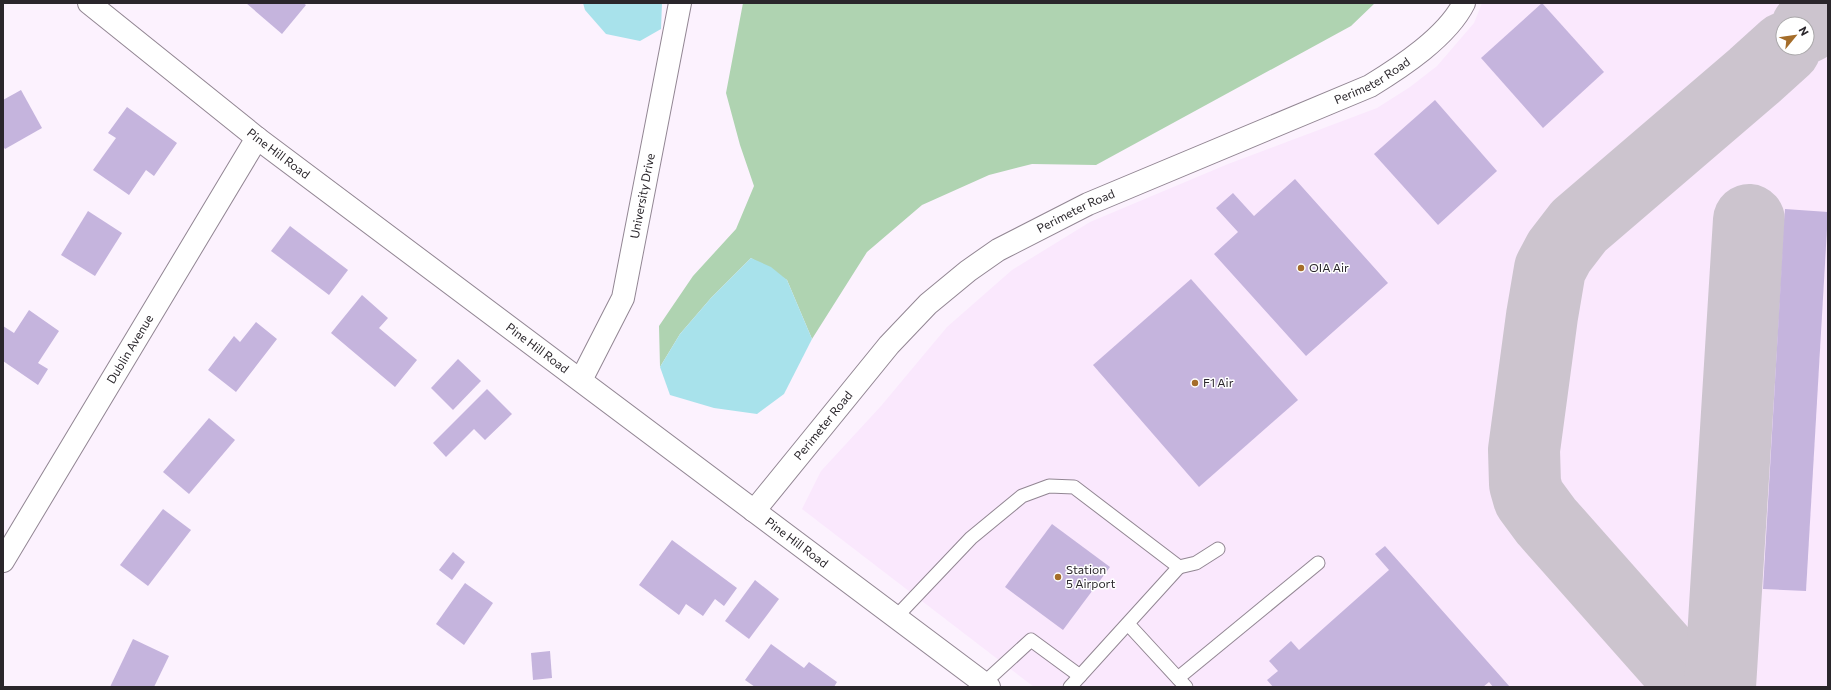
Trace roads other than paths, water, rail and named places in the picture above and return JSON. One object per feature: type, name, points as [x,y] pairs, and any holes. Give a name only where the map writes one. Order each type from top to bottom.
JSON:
[{"type":"street","name":"Pine Hill Road","points":[[89,3],[257,138],[987,685]]},
{"type":"street","name":"University Drive","points":[[581,380],[623,298],[680,3]]},
{"type":"street","name":"Perimeter Road","points":[[754,511],[889,345],[928,304],[968,271],[998,250],[1088,204],[1370,86],[1396,70],[1421,51],[1444,30],[1464,3]]},
{"type":"street","name":"Dublin Avenue","points":[[3,561],[257,138]]},
{"type":"lane","points":[[896,617],[971,538],[1022,496],[1049,486],[1074,487],[1179,567]]},
{"type":"lane","points":[[1070,687],[1179,567],[1196,563],[1218,549]]},
{"type":"lane","points":[[1128,624],[1182,682],[1318,563]]},
{"type":"lane","points":[[987,685],[1031,640],[1080,676]]},
{"type":"water","points":[[583,3],[662,3],[661,29],[640,41],[606,34],[585,10]]},
{"type":"water","points":[[751,258],[771,267],[787,280],[812,339],[784,394],[757,414],[714,408],[670,395],[660,367],[680,334],[711,298]]},
{"type":"place","name":"OIA Air","points":[[1301,268]]},
{"type":"place","name":"F1 Air","points":[[1195,383]]},
{"type":"place","name":"Station 5 Airport","points":[[1058,577]]}]
